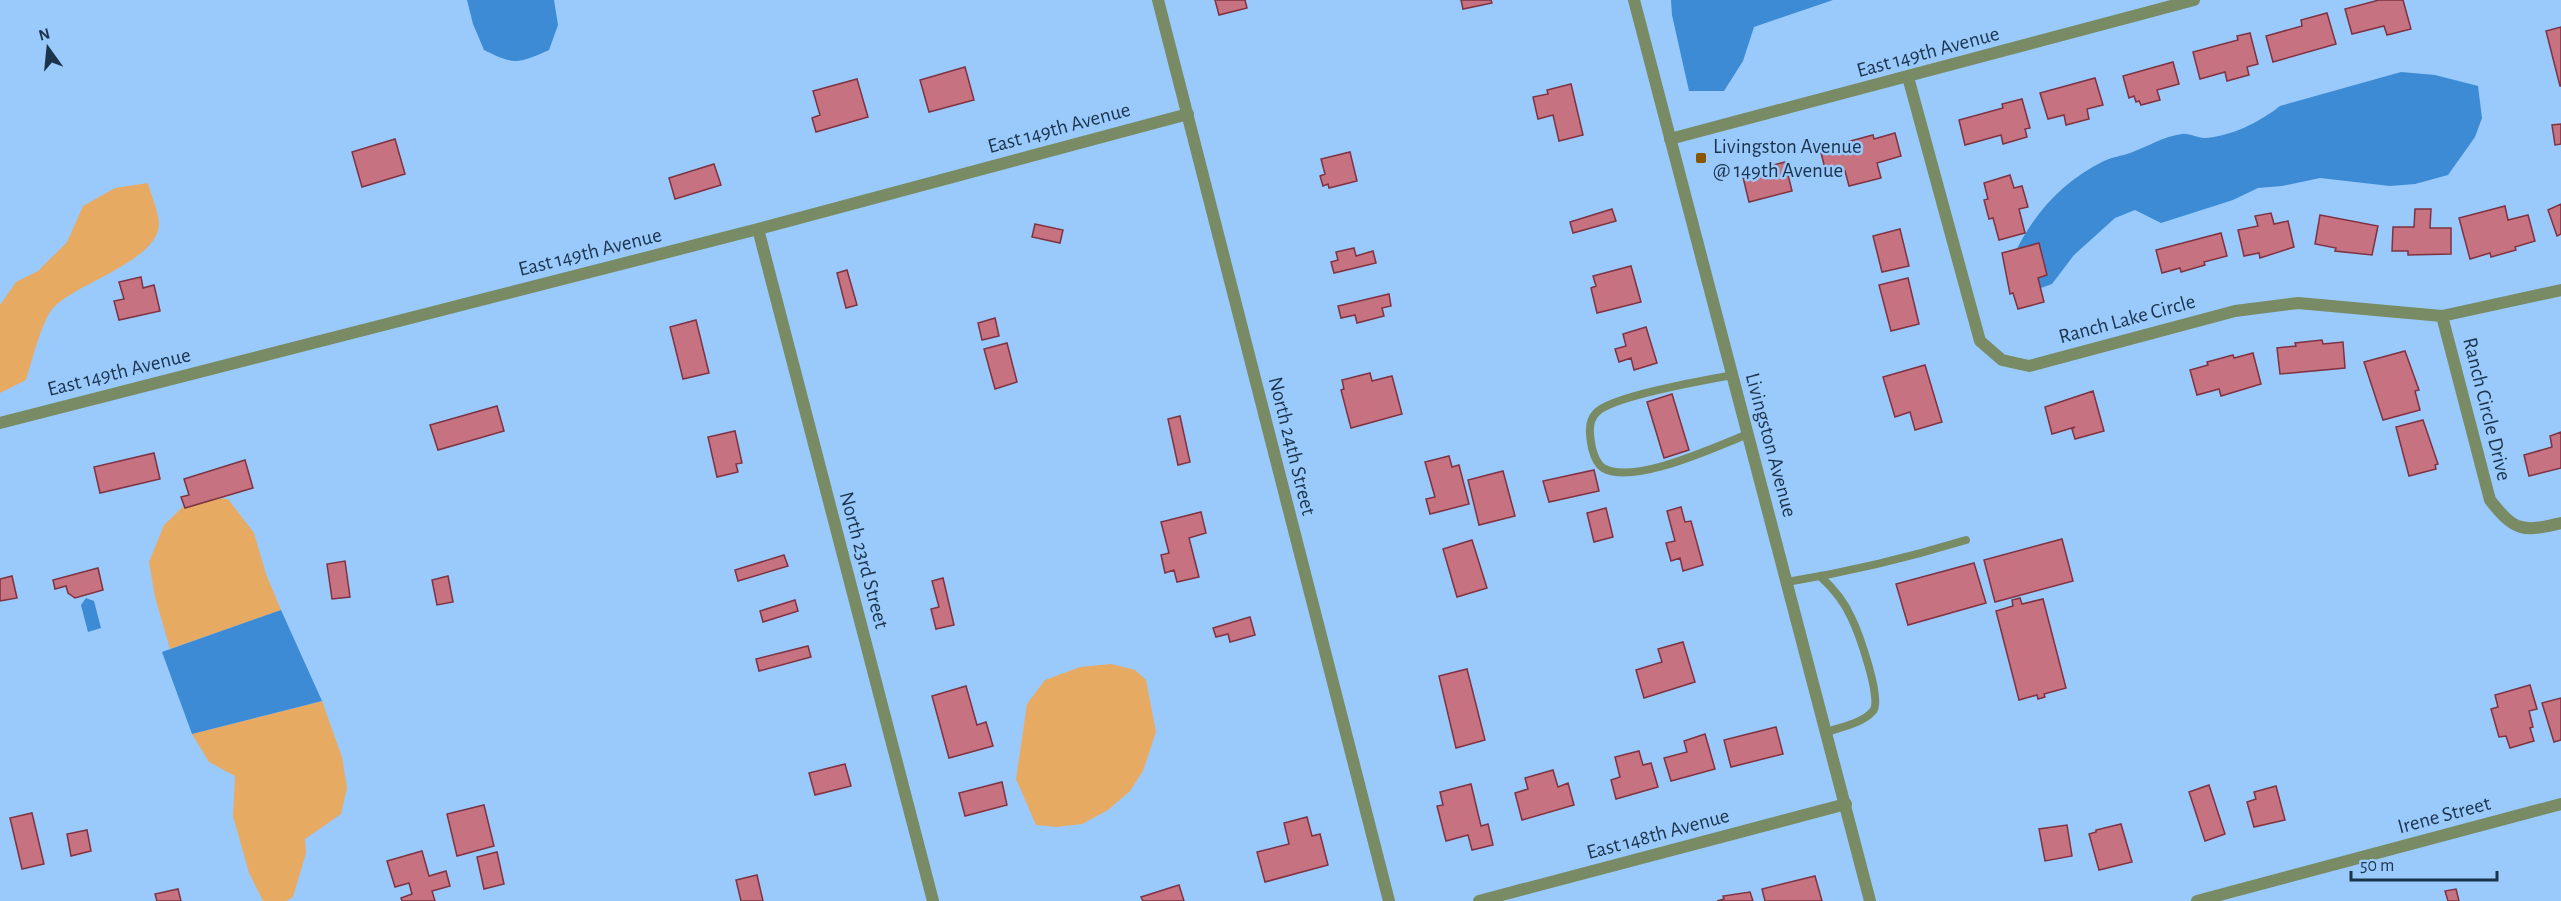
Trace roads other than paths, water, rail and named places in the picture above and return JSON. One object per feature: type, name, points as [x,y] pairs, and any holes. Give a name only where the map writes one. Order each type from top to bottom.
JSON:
[{"type":"street","name":"North 24th Street","points":[[1158,0],[1389,901]]},
{"type":"street","name":"Livingston Avenue","points":[[1634,0],[1846,804],[1869,901]]},
{"type":"street","name":"East 149th Avenue","points":[[1670,139],[2194,0]]},
{"type":"street","name":"Ranch Lake Circle","points":[[1908,77],[1980,342],[2002,360],[2029,366],[2235,310],[2298,303],[2442,316],[2561,290]]},
{"type":"street","name":"East 149th Avenue","points":[[0,423],[758,229],[1188,114]]},
{"type":"street","name":"North 23rd Street","points":[[758,229],[933,901]]},
{"type":"street","name":"Ranch Circle Drive","points":[[2442,316],[2490,500],[2506,520],[2529,530],[2561,523]]},
{"type":"street","name":"East 148th Avenue","points":[[1479,901],[1846,804]]},
{"type":"street","name":"Irene Street","points":[[2198,901],[2561,804]]},
{"type":"lane","points":[[1732,375],[1655,390],[1602,408],[1594,414],[1591,424],[1590,438],[1594,457],[1601,467],[1610,471],[1643,472],[1748,434]]},
{"type":"lane","points":[[1787,582],[1907,558],[1966,540]]},
{"type":"lane","points":[[1820,576],[1834,589],[1851,617],[1871,677],[1877,704],[1873,711],[1863,718],[1827,732]]},
{"type":"water","points":[[467,0],[554,0],[558,25],[549,50],[516,61],[484,50],[473,24]]},
{"type":"water","points":[[1671,0],[1833,0],[1754,27],[1743,61],[1724,91],[1689,91],[1672,15]]},
{"type":"water","points":[[2401,72],[2435,75],[2478,86],[2482,118],[2475,137],[2448,175],[2415,184],[2390,186],[2320,178],[2282,186],[2258,188],[2233,200],[2161,223],[2135,210],[2115,218],[2074,255],[2052,284],[2027,293],[2008,268],[2025,235],[2058,192],[2087,170],[2110,158],[2130,153],[2175,135],[2185,134],[2204,138],[2224,135],[2254,123],[2280,106]]},
{"type":"water","points":[[86,598],[94,601],[101,628],[88,632],[81,605]]},
{"type":"water","points":[[281,610],[322,701],[192,734],[162,652]]},
{"type":"place","name":"Livingston Avenue @ 149th Avenue","points":[[1701,158]]}]
